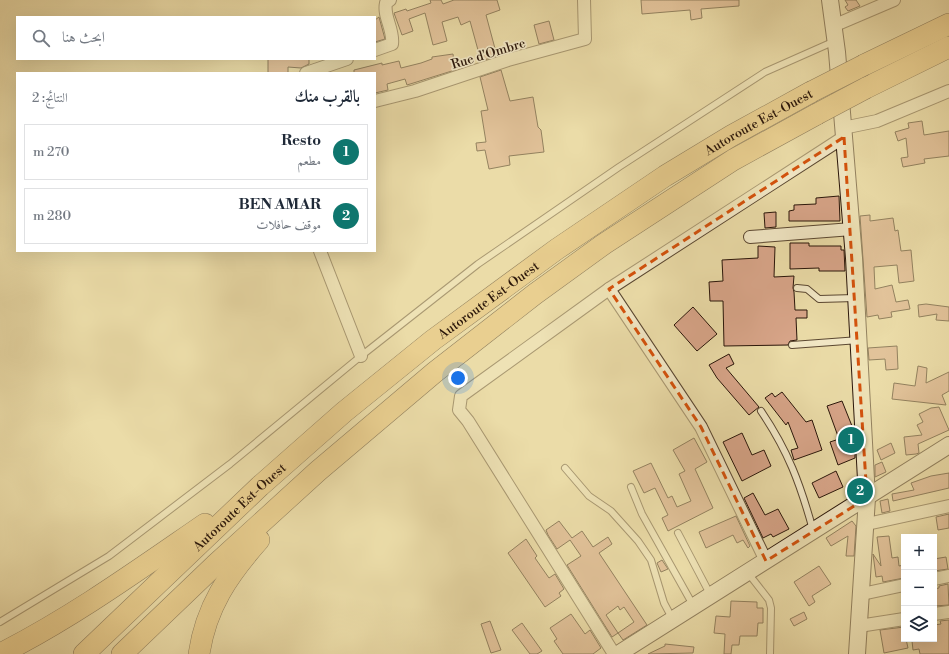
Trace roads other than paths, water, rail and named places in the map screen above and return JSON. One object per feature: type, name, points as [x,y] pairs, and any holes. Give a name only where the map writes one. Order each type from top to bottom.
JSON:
[{"type":"highway","name":"Autoroute Est-Ouest","points":[[84,654],[260,486],[388,375],[522,274],[665,176],[731,136],[811,92],[949,24]]},
{"type":"highway","name":"Autoroute Est-Ouest","points":[[122,654],[215,565],[318,472],[435,372],[535,294],[604,244],[733,160],[866,88],[949,47]]},
{"type":"highway","points":[[199,654],[202,636],[209,612],[219,592],[242,560],[318,472]]},
{"type":"highway","points":[[0,654],[64,619],[100,597],[260,486]]},
{"type":"street","points":[[376,50],[392,44],[393,34],[385,10],[386,3],[390,0]]},
{"type":"street","name":"Rue d'Ombre","points":[[376,100],[415,91],[508,60],[585,39],[586,14],[584,0]]},
{"type":"street","points":[[830,0],[852,229],[867,498],[867,524],[857,654]]},
{"type":"street","points":[[834,34],[894,0]]},
{"type":"street","points":[[309,72],[344,60]]},
{"type":"street","points":[[614,654],[472,428],[459,410],[461,396],[609,289],[843,132],[877,121],[949,91]]},
{"type":"street","points":[[750,237],[852,229]]},
{"type":"street","points":[[320,252],[361,356]]},
{"type":"street","points":[[609,289],[701,427],[766,561]]},
{"type":"street","points":[[618,654],[949,445]]},
{"type":"street","points":[[867,524],[949,506]]},
{"type":"street","points":[[937,578],[949,576]]},
{"type":"street","points":[[862,594],[901,586]]},
{"type":"street","points":[[937,614],[949,612]]},
{"type":"street","points":[[859,626],[901,619]]},
{"type":"lane","points":[[0,622],[109,556],[230,464],[361,356],[478,264],[619,167],[766,72],[834,34]]},
{"type":"lane","points":[[797,288],[807,289],[819,298],[856,298]]},
{"type":"lane","points":[[792,345],[859,340]]},
{"type":"lane","points":[[761,410],[787,454],[803,495],[813,531]]},
{"type":"lane","points":[[565,468],[589,496],[612,511],[638,542],[650,560],[664,603],[673,620]]},
{"type":"lane","points":[[631,487],[642,514],[694,606]]},
{"type":"lane","points":[[678,534],[711,596]]},
{"type":"lane","points":[[748,572],[769,600],[771,608],[770,654]]},
{"type":"place","name":"Resto","points":[[851,440]]},
{"type":"place","name":"BEN AMAR","points":[[860,491]]}]
